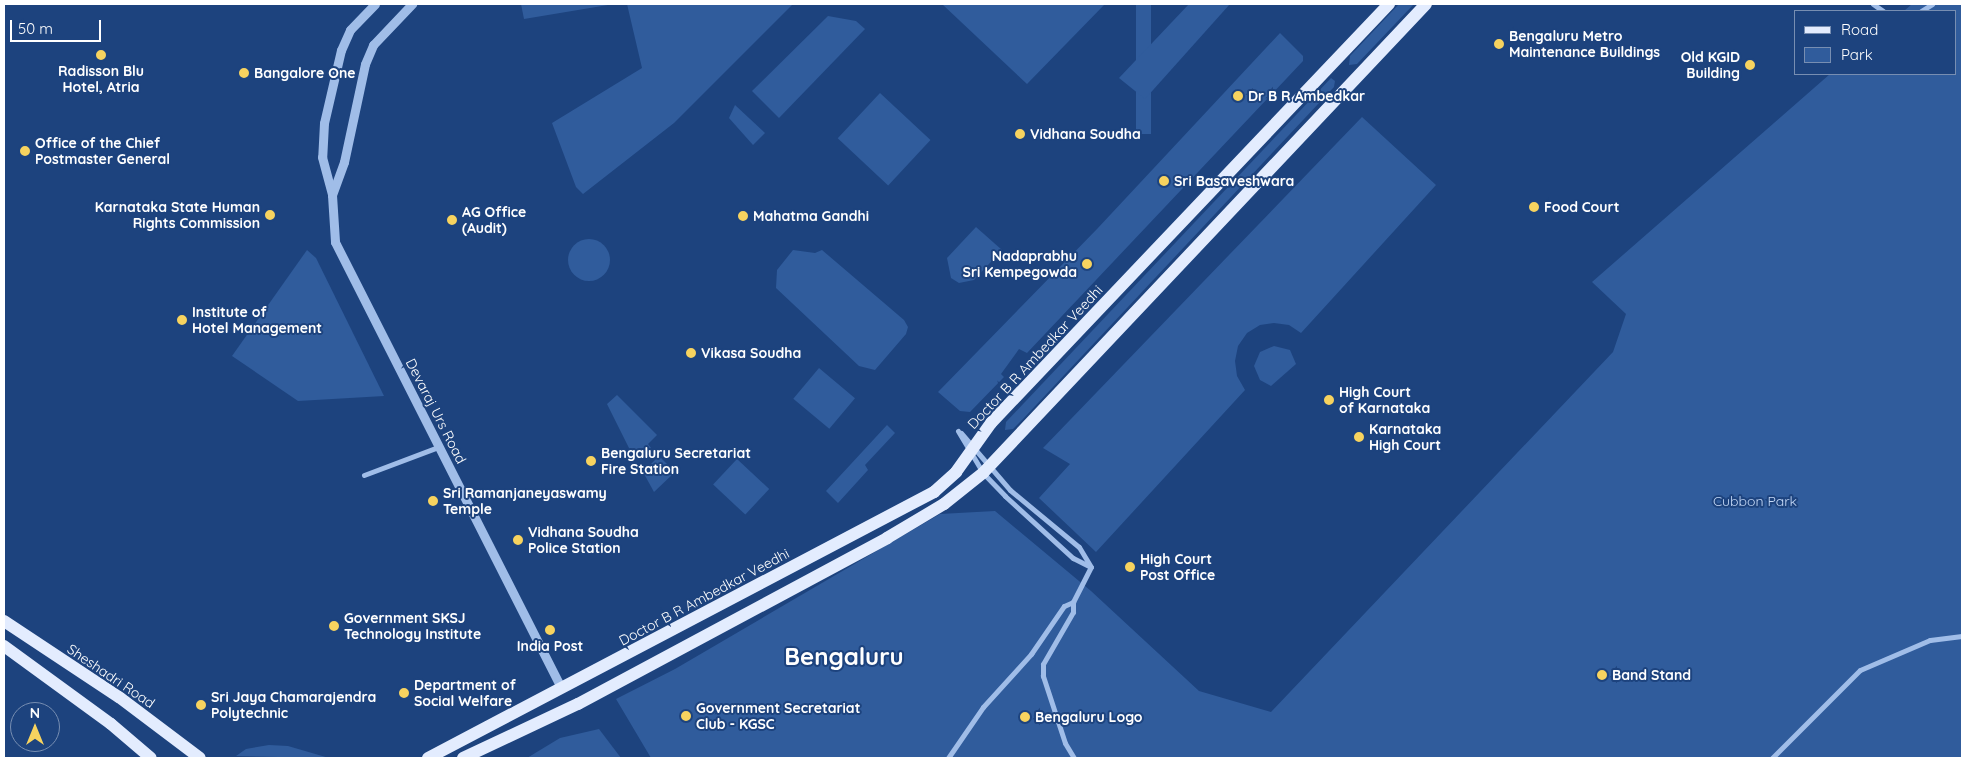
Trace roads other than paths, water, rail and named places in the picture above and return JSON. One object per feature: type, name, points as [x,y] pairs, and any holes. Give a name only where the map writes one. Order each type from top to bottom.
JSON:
[{"type":"main road","name":"Doctor B R Ambedkar Veedhi","points":[[428,758],[561,687],[680,628],[925,497],[956,472],[991,423],[1389,4]]},
{"type":"main road","points":[[463,758],[629,678],[878,542],[944,504],[988,470],[1426,4]]},
{"type":"main road","name":"Sheshadri Road","points":[[4,621],[119,697],[200,758]]},
{"type":"main road","points":[[4,646],[110,724],[151,758]]},
{"type":"street","name":"Devaraj Urs Road","points":[[375,4],[350,30],[341,50],[324,124],[323,165],[332,195],[336,242],[561,687]]},
{"type":"street","name":"Devaraj Urs Road","points":[[332,195],[344,162],[365,64],[373,45],[412,4]]},
{"type":"street","points":[[364,476],[438,446]]},
{"type":"street","points":[[972,448],[988,470],[1073,558],[1091,567]]},
{"type":"street","points":[[972,448],[988,470],[1079,547],[1091,567]]},
{"type":"street","points":[[1074,758],[1065,744],[1043,670],[1043,664],[1073,612],[1073,602],[1091,567]]},
{"type":"street","points":[[948,758],[983,707],[1031,654],[1064,606],[1073,602]]},
{"type":"street","points":[[1772,758],[1860,670],[1930,640],[1962,636]]},
{"type":"place","name":"Bengaluru Metro Maintenance Buildings","points":[[1499,44]]},
{"type":"place","name":"Radisson Blu Hotel, Atria","points":[[101,55]]},
{"type":"place","name":"Old KGID Building","points":[[1750,65]]},
{"type":"place","name":"Bangalore One","points":[[244,73]]},
{"type":"place","name":"Dr B R Ambedkar","points":[[1238,96]]},
{"type":"place","name":"Vidhana Soudha","points":[[1020,134]]},
{"type":"place","name":"Office of the Chief Postmaster General","points":[[25,151]]},
{"type":"place","name":"Sri Basaveshwara","points":[[1164,181]]},
{"type":"place","name":"Food Court","points":[[1534,207]]},
{"type":"place","name":"Karnataka State Human Rights Commission","points":[[270,215]]},
{"type":"place","name":"Mahatma Gandhi","points":[[743,216]]},
{"type":"place","name":"AG Office (Audit)","points":[[452,220]]},
{"type":"place","name":"Nadaprabhu Sri Kempegowda","points":[[1087,264]]},
{"type":"place","name":"Institute of Hotel Management","points":[[182,320]]},
{"type":"place","name":"Vikasa Soudha","points":[[691,353]]},
{"type":"place","name":"High Court of Karnataka","points":[[1329,400]]},
{"type":"place","name":"Karnataka High Court","points":[[1359,437]]},
{"type":"place","name":"Bengaluru Secretariat Fire Station","points":[[591,461]]},
{"type":"place","name":"Sri Ramanjaneyaswamy Temple","points":[[433,501]]},
{"type":"place","name":"Vidhana Soudha Police Station","points":[[518,540]]},
{"type":"place","name":"High Court Post Office","points":[[1130,567]]},
{"type":"place","name":"Government SKSJ Technology Institute","points":[[334,626]]},
{"type":"place","name":"India Post","points":[[550,630]]},
{"type":"place","name":"Band Stand","points":[[1602,675]]},
{"type":"place","name":"Department of Social Welfare","points":[[404,693]]},
{"type":"place","name":"Sri Jaya Chamarajendra Polytechnic","points":[[201,705]]},
{"type":"place","name":"Government Secretariat Club - KGSC","points":[[686,716]]},
{"type":"place","name":"Bengaluru Logo","points":[[1025,717]]},
{"type":"district","name":"Bengaluru","points":[[844,657]]},
{"type":"park label","name":"Cubbon Park","points":[[1755,501]]}]
